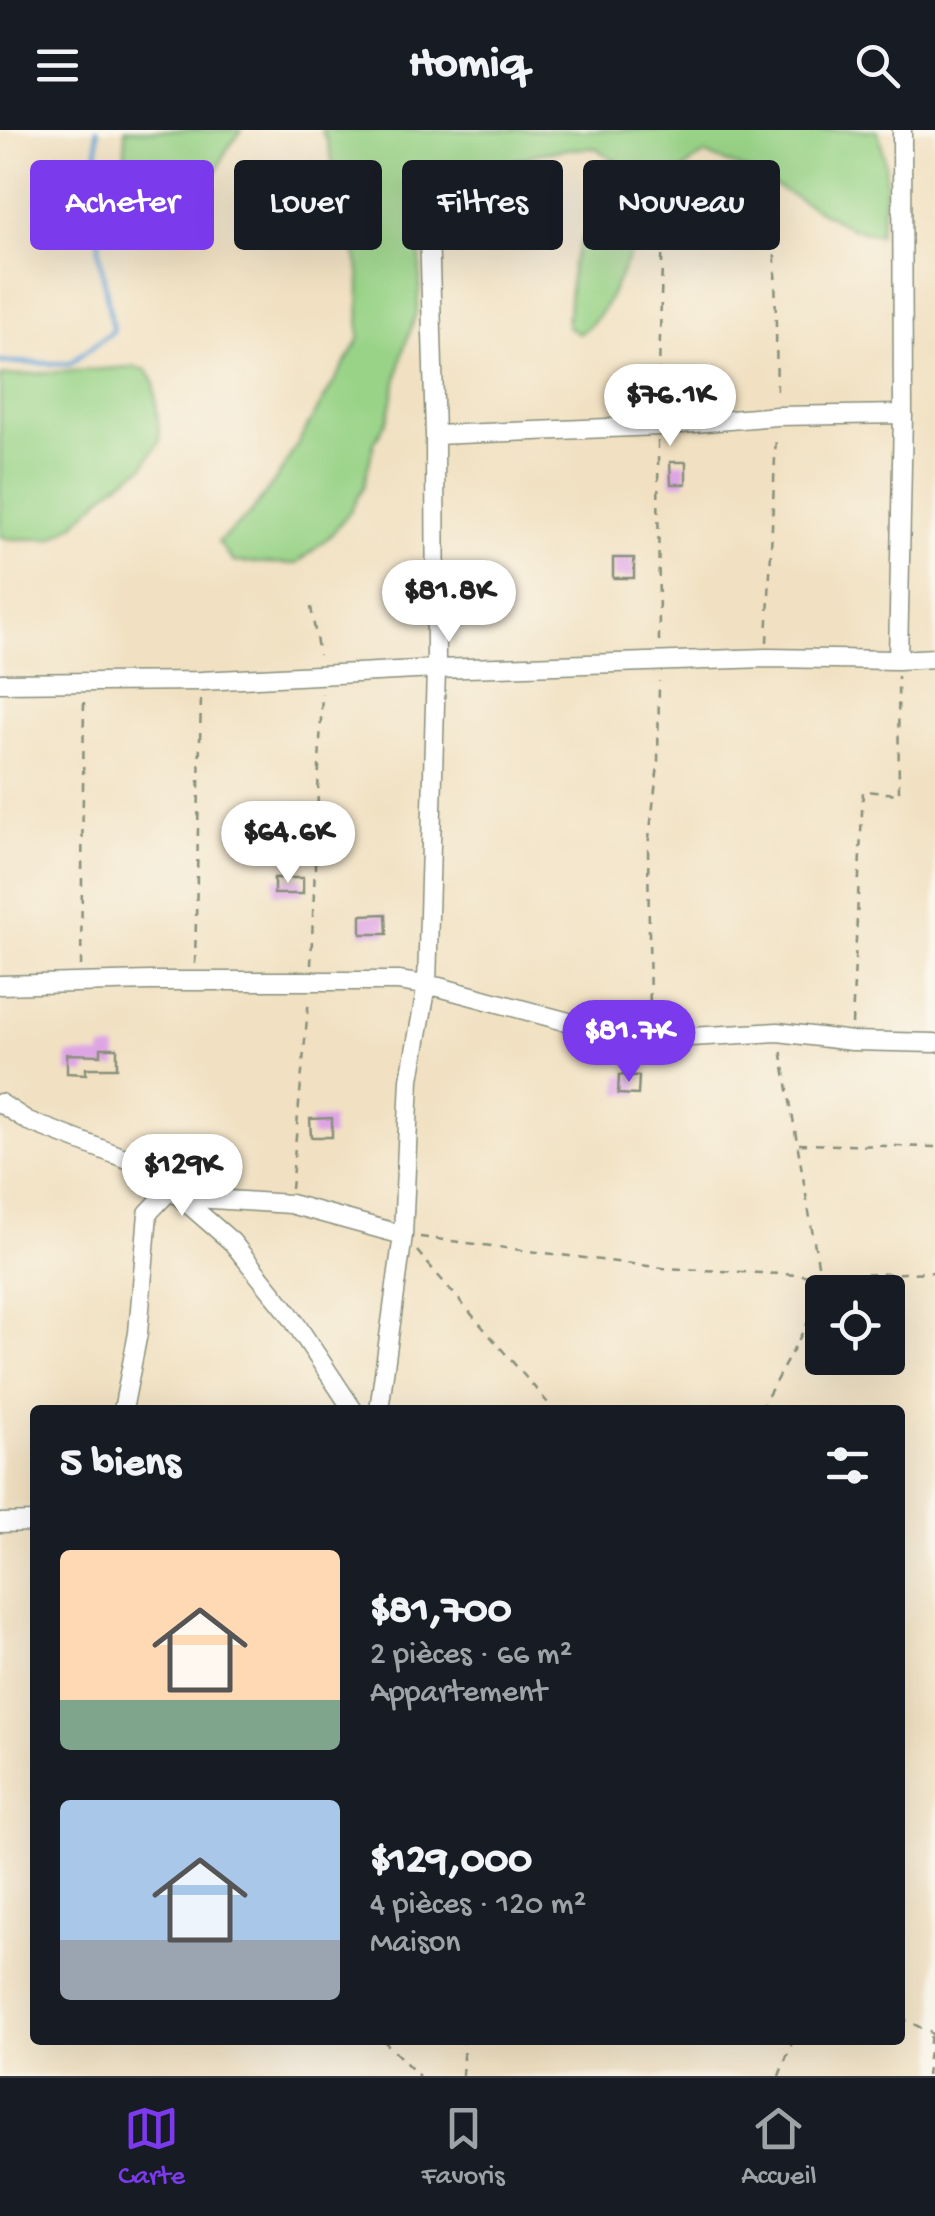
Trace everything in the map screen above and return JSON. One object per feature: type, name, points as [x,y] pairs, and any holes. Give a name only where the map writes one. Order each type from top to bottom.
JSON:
[{"type":"street","points":[[898,660],[903,414],[902,130]]},
{"type":"street","points":[[381,1405],[403,1235],[410,1079],[427,985],[436,669],[431,250]]},
{"type":"street","points":[[435,435],[658,426],[777,416],[903,414]]},
{"type":"street","points":[[0,682],[201,681],[766,658],[935,658]]},
{"type":"street","points":[[0,984],[398,981],[427,985],[598,1030],[690,1037],[778,1032],[852,1041],[935,1043]]},
{"type":"street","points":[[0,1103],[28,1122],[156,1170],[170,1190],[232,1242],[288,1312],[350,1405]]},
{"type":"street","points":[[170,1190],[195,1198],[290,1204],[403,1235]]},
{"type":"street","points":[[124,1405],[138,1333],[148,1212],[170,1190]]},
{"type":"street","points":[[0,1523],[30,1522]]},
{"type":"path","points":[[290,1204],[311,981],[323,676],[311,607]]},
{"type":"path","points":[[852,1041],[863,791],[899,794],[898,660]]},
{"type":"path","points":[[650,1034],[648,846],[658,765],[660,661]]},
{"type":"path","points":[[195,981],[201,681]]},
{"type":"path","points":[[81,983],[84,682]]},
{"type":"path","points":[[778,1032],[820,1275]]},
{"type":"path","points":[[797,1144],[935,1147]]},
{"type":"path","points":[[403,1235],[662,1268],[805,1275]]},
{"type":"path","points":[[403,1235],[550,1405]]},
{"type":"path","points":[[849,1275],[935,1272]]},
{"type":"path","points":[[763,1405],[805,1328]]},
{"type":"path","points":[[905,2020],[935,2039]]},
{"type":"path","points":[[926,2076],[931,2033]]},
{"type":"path","points":[[388,2045],[419,2076]]},
{"type":"path","points":[[462,2076],[464,2045]]},
{"type":"path","points":[[779,2076],[791,2045]]},
{"type":"green space","points":[[125,130],[242,130],[226,151],[214,178],[214,160],[125,160]]},
{"type":"green space","points":[[321,130],[877,130],[885,169],[885,195],[879,235],[851,228],[780,189],[780,160],[720,160],[705,154],[696,160],[614,160],[595,148],[567,149],[516,160],[402,160],[402,250],[420,250],[417,311],[388,418],[374,443],[364,485],[331,535],[297,564],[234,562],[218,542],[251,513],[279,475],[359,340],[360,280],[354,250],[382,250],[382,160],[332,160]]},
{"type":"green space","points":[[583,236],[583,250],[633,250],[606,305],[579,334],[567,326],[572,264]]},
{"type":"green space","points":[[133,367],[147,370],[154,382],[160,440],[144,466],[107,492],[75,524],[51,539],[0,536],[0,376]]},
{"type":"building","points":[[670,462],[686,462],[686,484],[671,484]]},
{"type":"building","points":[[613,558],[634,558],[634,578],[613,578]]},
{"type":"building","points":[[274,878],[303,878],[303,894],[274,894]]},
{"type":"building","points":[[386,914],[387,934],[361,934],[361,915]]},
{"type":"building","points":[[101,1048],[117,1048],[117,1068],[86,1068],[86,1074],[67,1073],[67,1054],[101,1055]]},
{"type":"building","points":[[619,1075],[639,1076],[638,1095],[618,1094]]},
{"type":"building","points":[[332,1118],[332,1137],[311,1137],[310,1119]]},
{"type":"waterway","points":[[0,362],[69,364],[113,331],[99,252],[97,130]]}]
